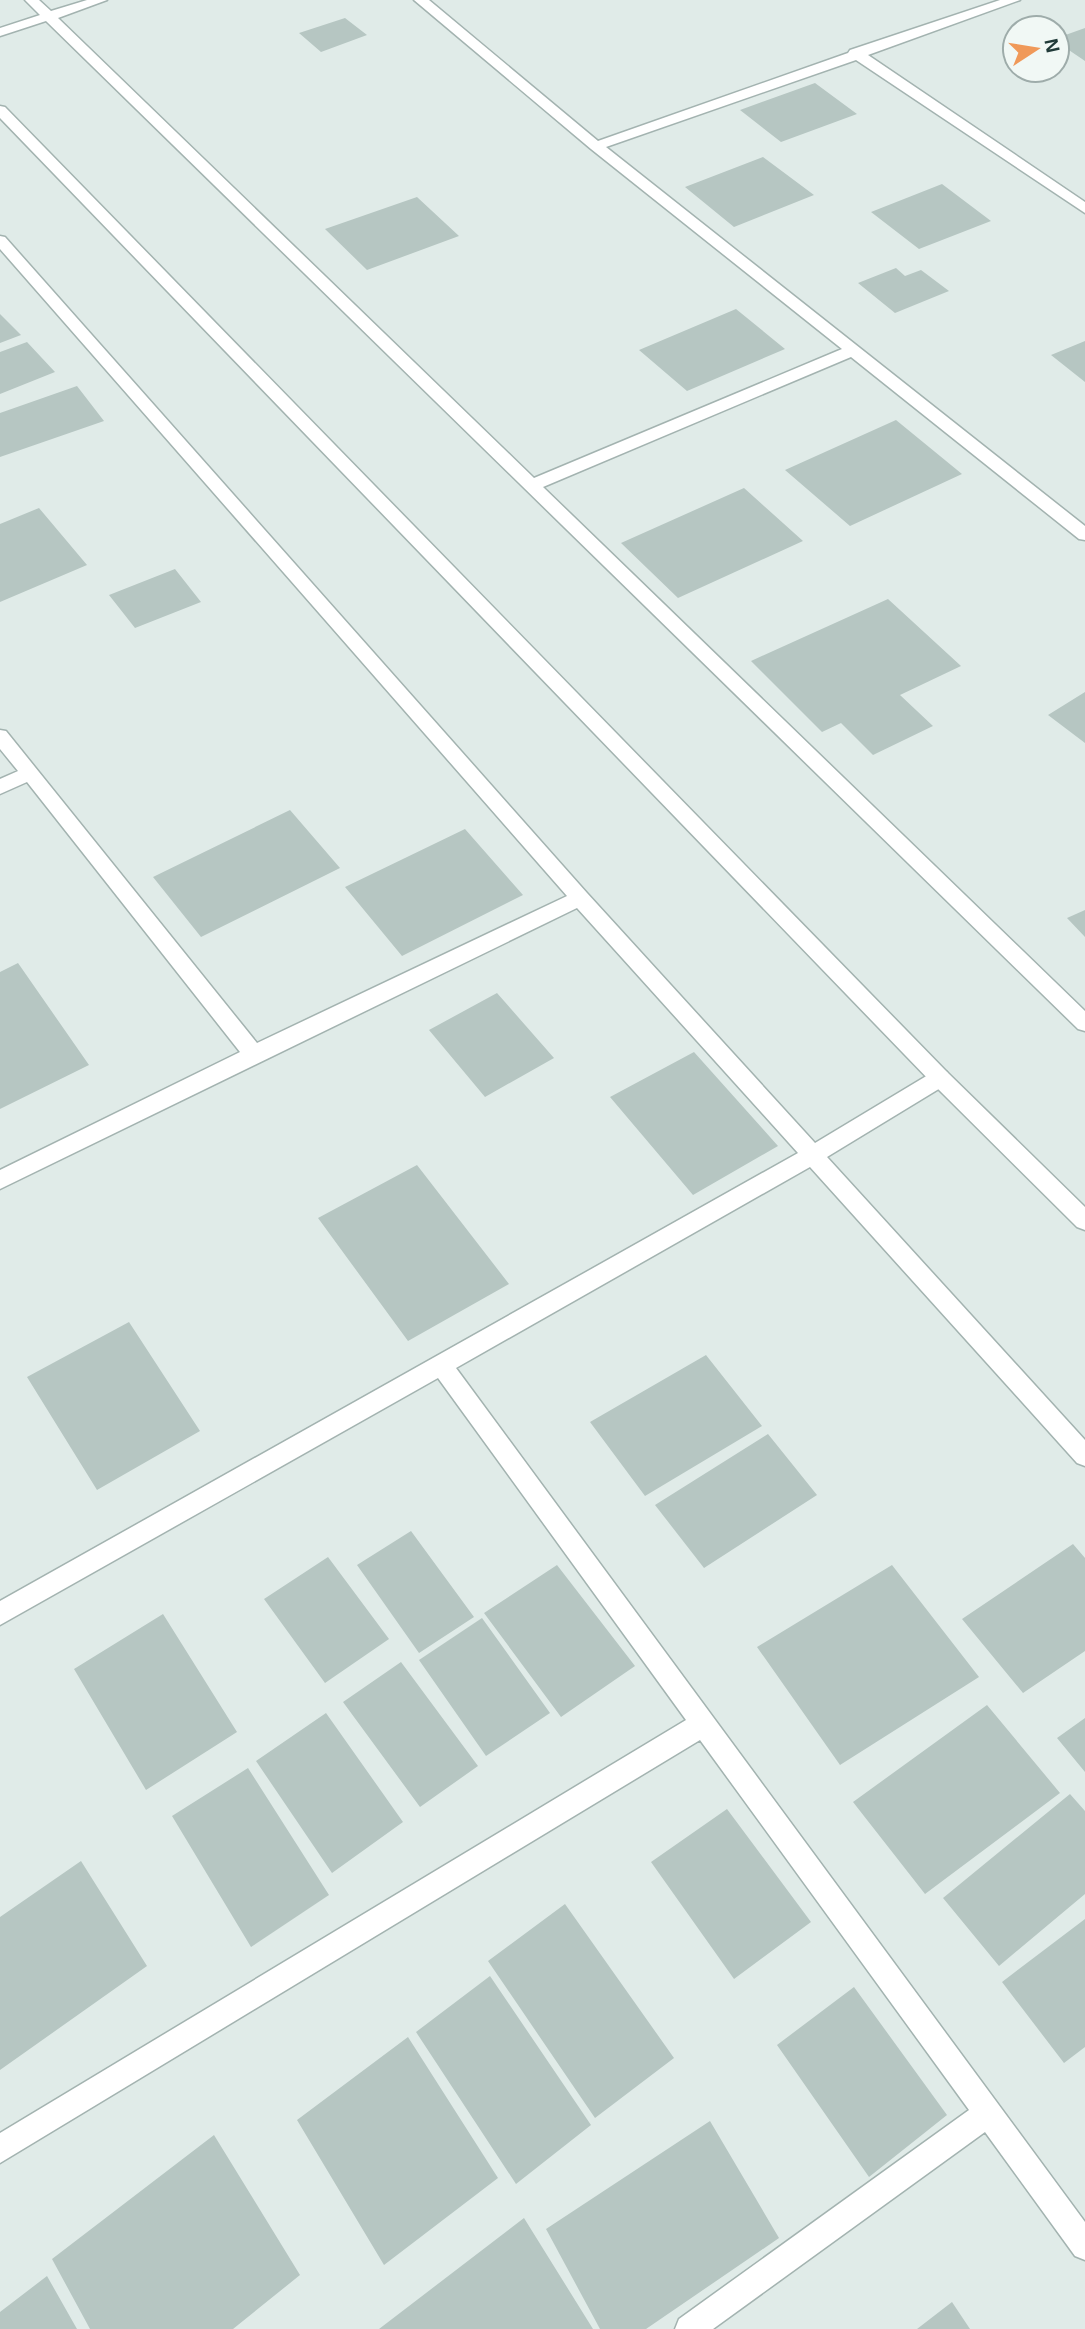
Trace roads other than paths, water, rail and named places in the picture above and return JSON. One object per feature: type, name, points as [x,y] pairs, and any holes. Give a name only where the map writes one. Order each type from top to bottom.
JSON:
[{"type":"street","points":[[32,0],[1085,1023]]},
{"type":"street","points":[[0,32],[100,0]]},
{"type":"street","points":[[421,0],[596,146],[1085,535]]},
{"type":"street","points":[[596,146],[1013,0]]},
{"type":"street","points":[[855,54],[1085,209]]},
{"type":"street","points":[[0,110],[940,1078],[1085,1221]]},
{"type":"street","points":[[1067,196],[1085,189]]},
{"type":"street","points":[[0,240],[580,898],[1085,1456]]},
{"type":"street","points":[[531,485],[853,350]]},
{"type":"street","points":[[0,736],[254,1054]]},
{"type":"street","points":[[0,787],[29,774]]},
{"type":"street","points":[[0,1180],[254,1054],[580,898]]},
{"type":"street","points":[[0,1614],[813,1155],[940,1078]]},
{"type":"street","points":[[442,1366],[1085,2246]]},
{"type":"street","points":[[0,2149],[703,1724]]},
{"type":"street","points":[[689,2329],[988,2113]]}]
